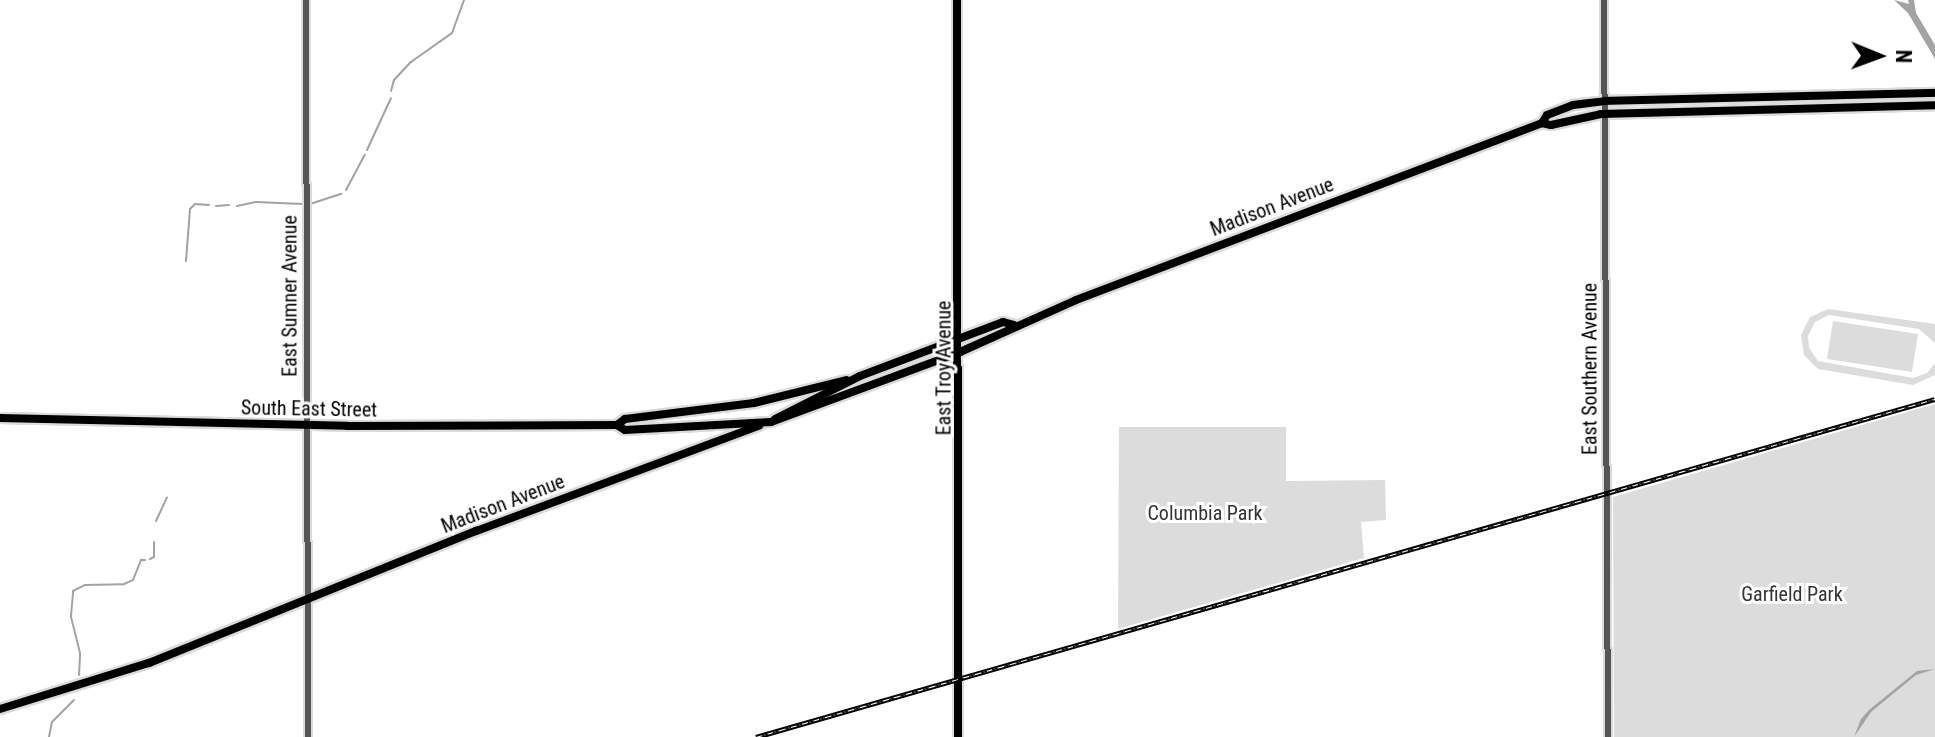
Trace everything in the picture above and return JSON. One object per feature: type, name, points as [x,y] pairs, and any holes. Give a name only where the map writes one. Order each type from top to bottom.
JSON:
[{"type":"main road","name":"East Troy Avenue","points":[[957,0],[960,339],[958,737]]},
{"type":"main road","name":"Madison Avenue","points":[[1542,123],[1547,115],[1563,109],[1605,101],[1935,93]]},
{"type":"main road","name":"Madison Avenue","points":[[789,418],[1007,333],[1014,325],[1542,123],[1551,125],[1584,115],[1605,114],[1935,105]]},
{"type":"main road","name":"Madison Avenue","points":[[0,709],[149,663],[647,466],[771,422],[790,409],[837,390],[860,376],[1003,322],[1014,325]]},
{"type":"main road","name":"South East Street","points":[[617,425],[625,419],[754,403],[860,376]]},
{"type":"main road","name":"South East Street","points":[[0,418],[305,426],[617,425],[625,430],[771,422],[789,418]]},
{"type":"street","name":"East Sumner Avenue","points":[[306,0],[308,737]]},
{"type":"street","name":"East Southern Avenue","points":[[1604,0],[1608,737]]},
{"type":"green space","points":[[1828,309],[1935,324],[1935,343],[1919,329],[1829,315],[1815,322],[1808,336],[1809,348],[1818,361],[1913,378],[1927,373],[1935,363],[1935,375],[1913,385],[1818,369],[1804,355],[1801,335],[1810,317]]},
{"type":"green space","points":[[1833,321],[1918,334],[1912,372],[1827,359]]},
{"type":"green space","name":"Garfield Park","points":[[1935,404],[1935,737],[1614,737],[1613,497]]},
{"type":"green space","name":"Columbia Park","points":[[1119,427],[1286,427],[1286,481],[1385,480],[1386,520],[1361,522],[1364,558],[1118,629]]},
{"type":"shaded area","points":[[1894,0],[1909,4],[1908,0],[1914,0],[1916,13],[1935,45],[1935,59],[1908,13]]},
{"type":"shaded area","points":[[1935,669],[1916,675],[1871,712],[1854,737],[1861,719],[1869,710],[1917,671]]},
{"type":"waterway","points":[[391,91],[394,80],[411,62],[452,33],[464,0]]},
{"type":"waterway","points":[[367,150],[391,98]]},
{"type":"waterway","points":[[346,190],[365,155]]},
{"type":"waterway","points":[[310,204],[341,194]]},
{"type":"waterway","points":[[237,206],[256,202],[303,204]]},
{"type":"waterway","points":[[186,261],[190,209],[195,204],[209,205]]},
{"type":"waterway","points":[[216,206],[229,205]]},
{"type":"waterway","points":[[156,521],[167,497]]},
{"type":"waterway","points":[[150,559],[154,557],[154,542]]},
{"type":"waterway","points":[[79,675],[80,653],[71,616],[73,591],[85,585],[124,584],[133,580],[141,560],[145,560]]},
{"type":"waterway","points":[[49,737],[52,722],[74,700]]},
{"type":"railway","points":[[756,737],[1935,399]]}]
